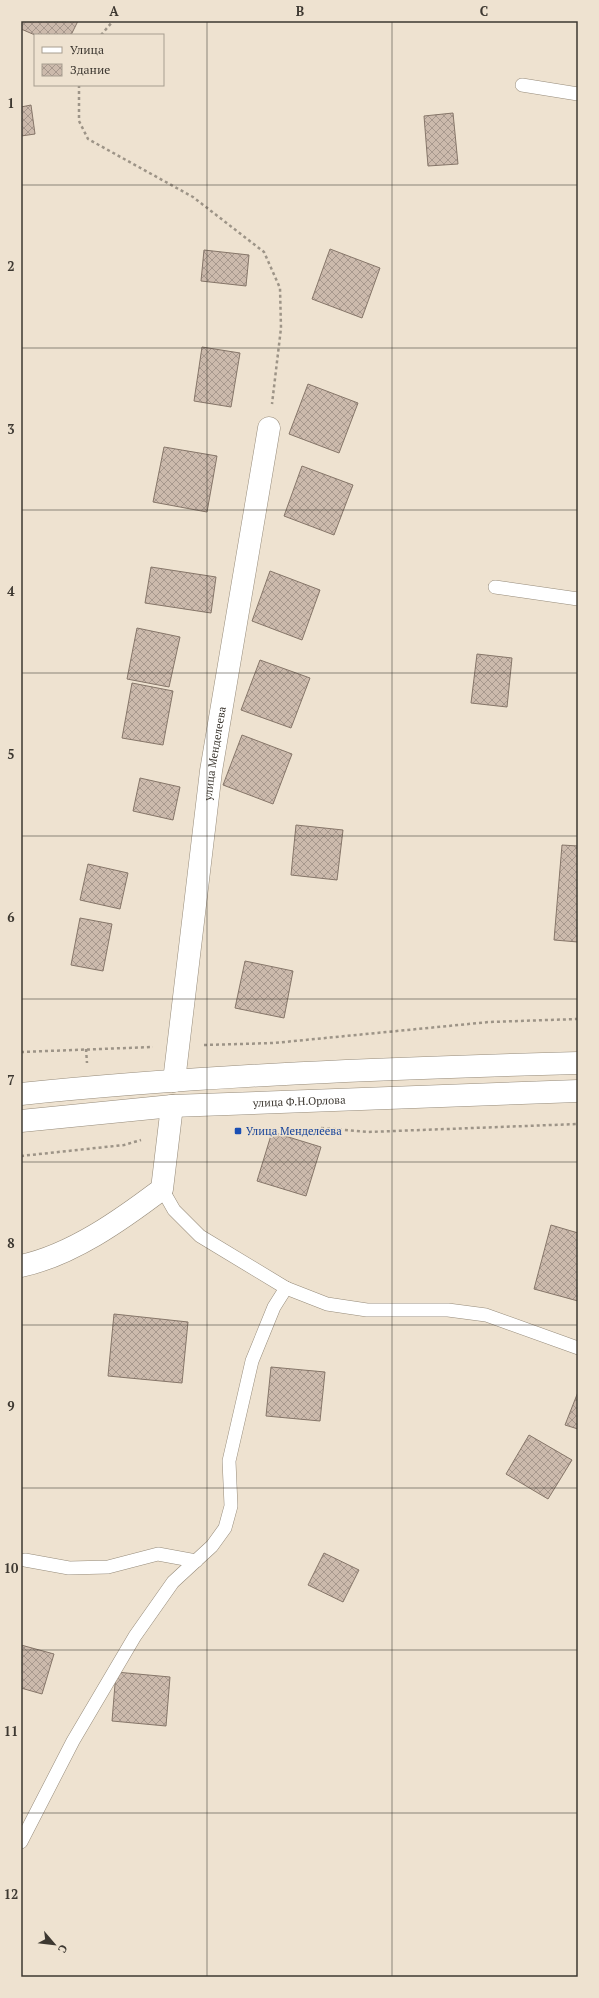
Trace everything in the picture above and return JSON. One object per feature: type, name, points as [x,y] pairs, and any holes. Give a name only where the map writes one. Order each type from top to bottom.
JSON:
[{"type":"street","name":"улица Менделеева","points":[[162,1189],[211,771],[268,428]]},
{"type":"street","points":[[21,1094],[174,1081],[460,1066],[578,1063]]},
{"type":"street","name":"улица Ф.Н.Орлова","points":[[21,1121],[172,1106],[578,1091]]},
{"type":"street","points":[[21,1266],[79,1245],[132,1212],[162,1189]]},
{"type":"lane","points":[[522,85],[578,94]]},
{"type":"lane","points":[[495,586],[578,599]]},
{"type":"lane","points":[[162,1189],[174,1210],[200,1236],[286,1288],[327,1304],[367,1310],[448,1310],[486,1315],[578,1348]]},
{"type":"lane","points":[[21,1842],[73,1741],[135,1636],[174,1582],[212,1546],[225,1528],[231,1506],[229,1462],[250,1369],[274,1307],[286,1288]]},
{"type":"lane","points":[[25,1560],[69,1568],[108,1567],[158,1554],[196,1561]]},
{"type":"path","points":[[102,34],[113,21]]},
{"type":"path","points":[[78,86],[79,121],[88,139],[193,197],[264,252],[280,288],[281,322],[268,428]]},
{"type":"path","points":[[21,1052],[274,1043],[489,1022],[578,1019]]},
{"type":"path","points":[[319,1128],[368,1132],[578,1124]]},
{"type":"path","points":[[21,1156],[124,1145],[169,1133]]},
{"type":"building","points":[[21,21],[78,21],[72,34],[34,35],[21,29]]},
{"type":"building","points":[[31,105],[35,134],[21,136],[21,107]]},
{"type":"building","points":[[453,113],[458,164],[428,166],[424,116]]},
{"type":"building","points":[[330,249],[380,268],[362,318],[312,299]]},
{"type":"building","points":[[204,250],[249,255],[246,286],[201,281]]},
{"type":"building","points":[[202,347],[240,353],[231,407],[194,401]]},
{"type":"building","points":[[308,384],[358,403],[339,453],[289,434]]},
{"type":"building","points":[[164,447],[217,456],[207,512],[153,502]]},
{"type":"building","points":[[302,466],[353,485],[334,535],[284,516]]},
{"type":"building","points":[[151,567],[216,577],[211,613],[145,603]]},
{"type":"building","points":[[270,571],[320,590],[302,640],[252,621]]},
{"type":"building","points":[[137,628],[180,637],[169,687],[127,679]]},
{"type":"building","points":[[477,654],[512,658],[507,707],[471,703]]},
{"type":"building","points":[[260,660],[310,678],[291,728],[241,710]]},
{"type":"building","points":[[132,683],[173,691],[163,745],[122,738]]},
{"type":"building","points":[[242,735],[292,754],[273,804],[223,785]]},
{"type":"building","points":[[140,778],[180,787],[173,820],[133,811]]},
{"type":"building","points":[[296,825],[343,830],[337,880],[291,875]]},
{"type":"building","points":[[562,845],[578,846],[578,942],[554,940]]},
{"type":"building","points":[[88,864],[128,873],[120,909],[80,900]]},
{"type":"building","points":[[80,918],[112,924],[103,971],[71,965]]},
{"type":"building","points":[[245,961],[293,971],[284,1018],[235,1008]]},
{"type":"building","points":[[272,1132],[321,1147],[306,1196],[257,1181]]},
{"type":"building","points":[[551,1225],[578,1233],[578,1301],[534,1289]]},
{"type":"building","points":[[114,1314],[188,1322],[182,1383],[108,1376]]},
{"type":"building","points":[[271,1367],[325,1372],[320,1421],[266,1416]]},
{"type":"building","points":[[578,1392],[578,1429],[565,1425]]},
{"type":"building","points":[[529,1435],[572,1460],[548,1499],[506,1474]]},
{"type":"building","points":[[324,1553],[359,1570],[343,1602],[308,1585]]},
{"type":"building","points":[[21,1645],[54,1654],[42,1694],[21,1688]]},
{"type":"building","points":[[116,1672],[170,1677],[166,1726],[112,1721]]},
{"type":"place","name":"Улица Менделеева","points":[[238,1131]]}]
